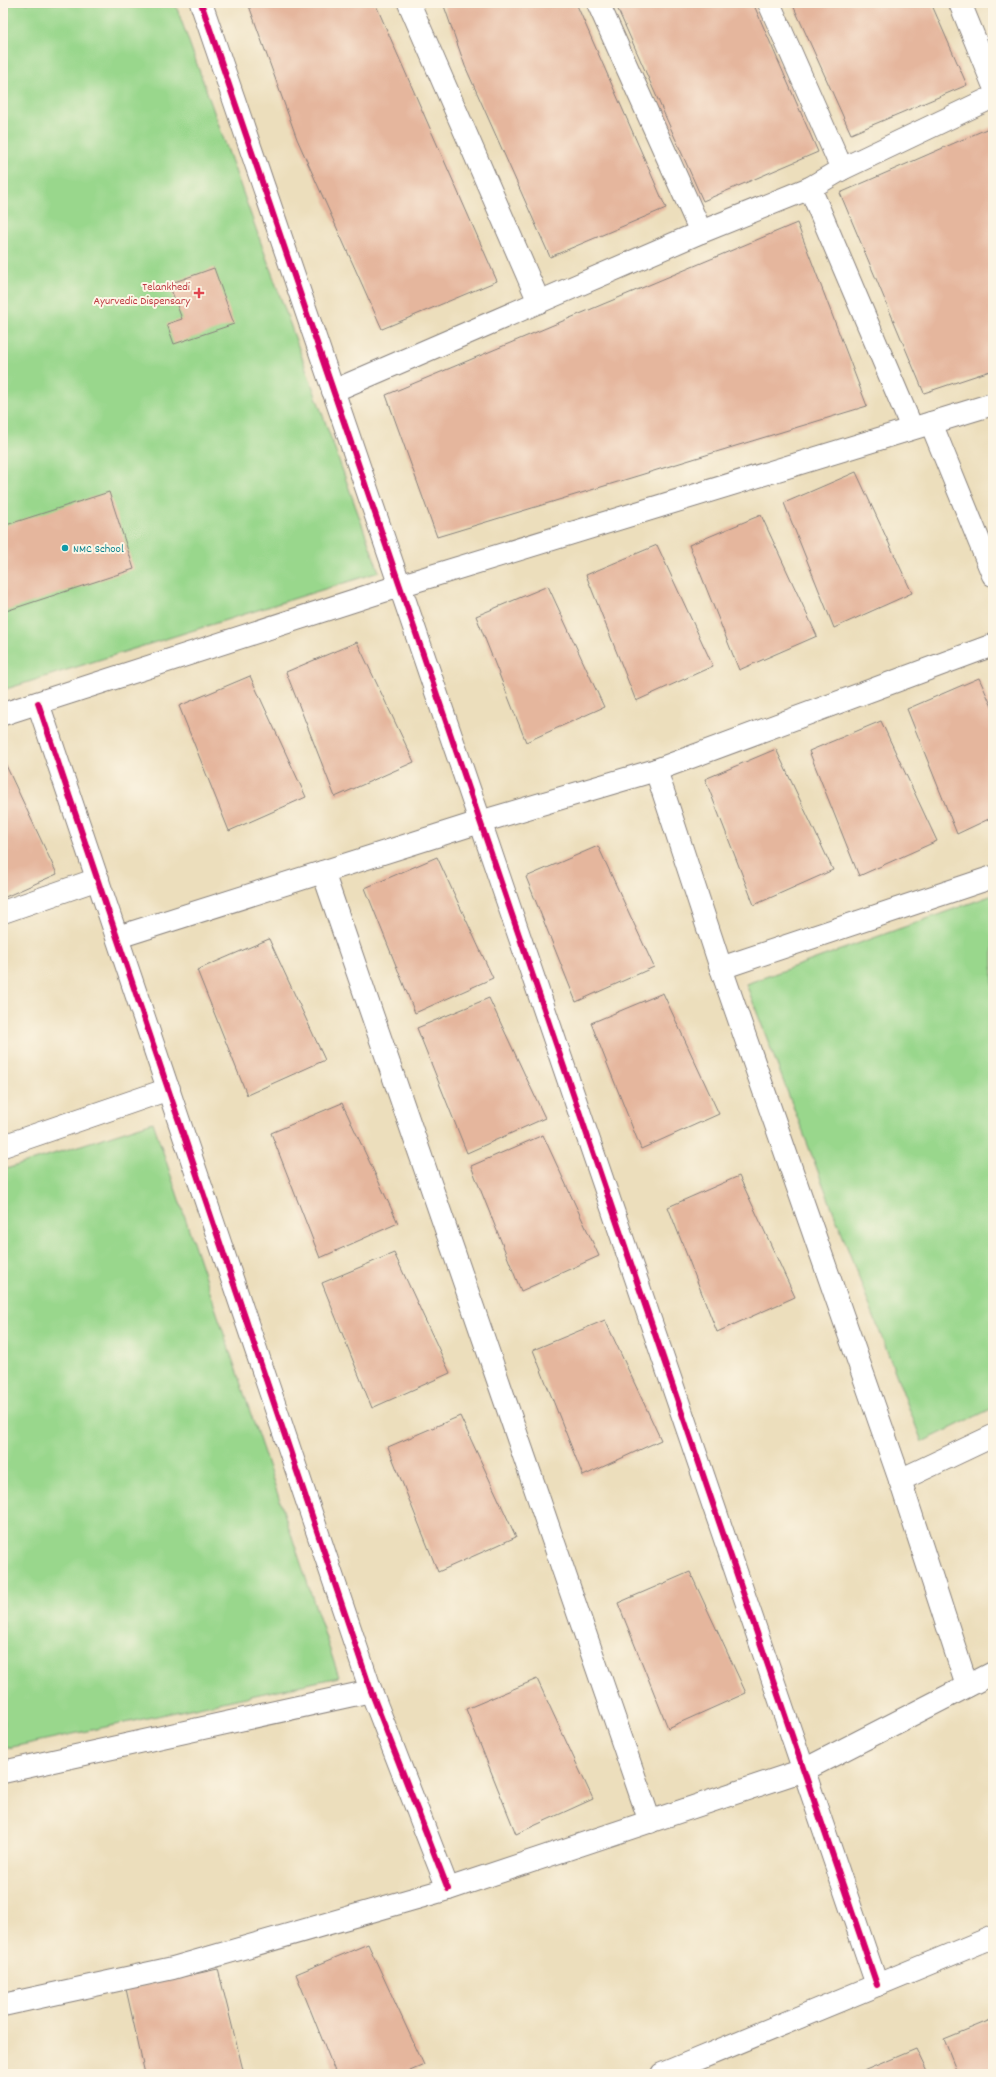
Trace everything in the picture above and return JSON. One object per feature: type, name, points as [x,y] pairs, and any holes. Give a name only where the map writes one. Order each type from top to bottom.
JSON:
[{"type":"street","points":[[201,3],[877,1985]]},
{"type":"street","points":[[409,3],[539,302]]},
{"type":"street","points":[[598,3],[701,232]]},
{"type":"street","points":[[769,3],[842,169]]},
{"type":"street","points":[[960,3],[993,84]]},
{"type":"street","points":[[333,391],[701,232],[810,188],[842,169],[993,97]]},
{"type":"street","points":[[810,188],[921,426],[993,575]]},
{"type":"street","points":[[3,714],[400,586],[993,404]]},
{"type":"street","points":[[118,937],[480,822],[656,770],[993,645]]},
{"type":"street","points":[[38,703],[371,1692],[448,1889]]},
{"type":"street","points":[[656,770],[720,968],[900,1480],[967,1686]]},
{"type":"street","points":[[323,872],[650,1822]]},
{"type":"street","points":[[720,968],[993,877]]},
{"type":"street","points":[[3,912],[98,879]]},
{"type":"street","points":[[3,1146],[169,1089]]},
{"type":"street","points":[[900,1480],[993,1436]]},
{"type":"street","points":[[3,2005],[173,1968],[448,1889],[650,1822],[804,1770],[993,1674]]},
{"type":"street","points":[[3,1772],[371,1692]]},
{"type":"street","points":[[662,2074],[993,1937]]},
{"type":"green space","points":[[3,3],[175,3],[379,572],[3,690]]},
{"type":"green space","points":[[993,895],[993,1408],[922,1442],[746,984]]},
{"type":"green space","points":[[153,1122],[339,1677],[3,1749],[3,1170]]},
{"type":"building","points":[[248,3],[375,3],[497,281],[382,329],[297,139]]},
{"type":"building","points":[[443,3],[576,3],[666,208],[550,257],[465,66]]},
{"type":"building","points":[[615,3],[753,3],[818,152],[703,201]]},
{"type":"building","points":[[792,3],[931,3],[967,85],[851,134]]},
{"type":"building","points":[[988,3],[993,3],[993,16]]},
{"type":"building","points":[[991,127],[993,132],[993,370],[924,393],[840,193]]},
{"type":"building","points":[[797,223],[867,406],[437,537],[386,395]]},
{"type":"building","points":[[214,268],[234,324],[174,344],[167,324],[182,319],[169,284]]},
{"type":"building","points":[[856,472],[912,593],[834,628],[784,503]]},
{"type":"building","name":"NMC School","points":[[109,492],[134,569],[3,612],[3,526]]},
{"type":"building","points":[[761,515],[817,636],[739,670],[689,545]]},
{"type":"building","points":[[657,545],[713,666],[636,701],[586,575]]},
{"type":"building","points":[[548,586],[604,707],[526,742],[476,616]]},
{"type":"building","points":[[357,642],[414,762],[335,797],[286,672]]},
{"type":"building","points":[[250,676],[306,797],[229,831],[179,706]]},
{"type":"building","points":[[979,678],[993,709],[993,817],[957,834],[907,709]]},
{"type":"building","points":[[881,721],[937,841],[859,876],[809,751]]},
{"type":"building","points":[[776,749],[833,870],[754,905],[705,779]]},
{"type":"building","points":[[3,759],[57,874],[3,898]]},
{"type":"building","points":[[598,846],[654,967],[576,1002],[526,877]]},
{"type":"building","points":[[437,857],[493,978],[415,1013],[365,888]]},
{"type":"building","points":[[269,939],[325,1060],[247,1095],[197,970]]},
{"type":"building","points":[[663,993],[719,1114],[641,1149],[591,1023]]},
{"type":"building","points":[[489,998],[545,1118],[467,1153],[417,1028]]},
{"type":"building","points":[[342,1103],[398,1223],[320,1258],[271,1133]]},
{"type":"building","points":[[543,1135],[599,1256],[521,1291],[471,1166]]},
{"type":"building","points":[[739,1176],[795,1297],[717,1332],[668,1207]]},
{"type":"building","points":[[394,1253],[450,1373],[372,1408],[322,1283]]},
{"type":"building","points":[[605,1320],[661,1440],[583,1476],[533,1350]]},
{"type":"building","points":[[460,1416],[516,1537],[438,1572],[388,1447]]},
{"type":"building","points":[[690,1572],[746,1693],[668,1728],[618,1603]]},
{"type":"building","points":[[537,1679],[593,1799],[516,1834],[466,1709]]},
{"type":"building","points":[[368,1944],[424,2065],[403,2074],[336,2074],[296,1974]]},
{"type":"building","points":[[218,1969],[244,2074],[145,2074],[126,1989]]},
{"type":"building","points":[[993,2019],[993,2074],[958,2074],[944,2039]]},
{"type":"building","points":[[916,2049],[928,2074],[856,2074]]},
{"type":"cycle path","points":[[201,3],[877,1985]]},
{"type":"cycle path","points":[[38,703],[371,1691],[448,1889]]},
{"type":"place","name":"Telankhedi Ayurvedic Dispensary","points":[[199,293]]},
{"type":"place","name":"NMC School","points":[[65,548]]}]
